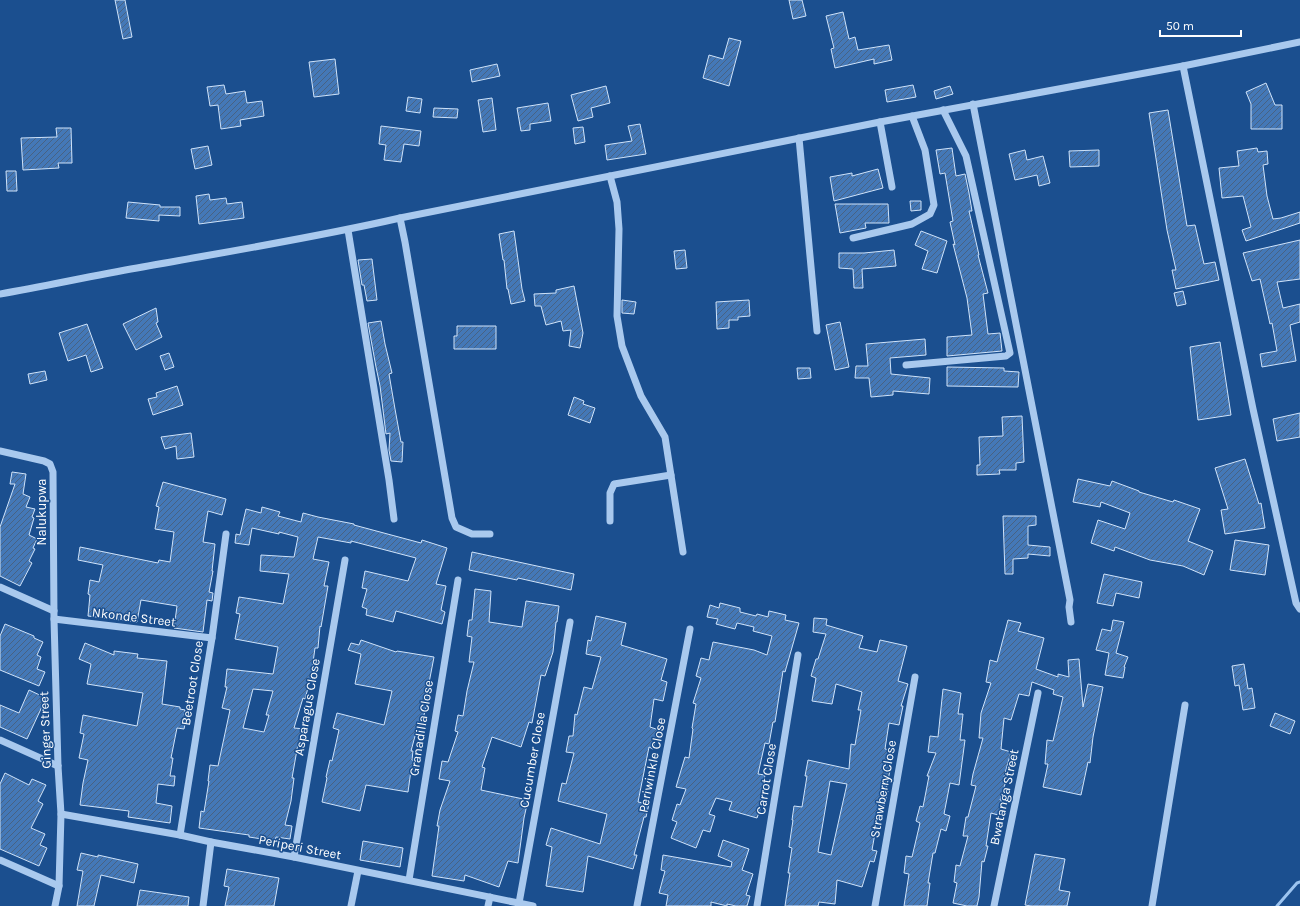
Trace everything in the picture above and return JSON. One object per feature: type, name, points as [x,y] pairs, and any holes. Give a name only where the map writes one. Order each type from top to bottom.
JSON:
[{"type":"street","points":[[0,294],[43,287],[94,275],[348,230],[400,218],[880,122],[1183,66],[1300,42]]},
{"type":"street","points":[[1183,66],[1253,409],[1296,603],[1300,609]]},
{"type":"street","points":[[972,104],[1070,600],[1068,607],[1071,622]]},
{"type":"street","points":[[906,365],[1006,356],[1010,353],[966,156],[943,110]]},
{"type":"street","points":[[853,238],[912,224],[930,214],[934,205],[924,150],[912,116]]},
{"type":"street","points":[[880,122],[892,187]]},
{"type":"street","points":[[799,138],[816,331]]},
{"type":"street","points":[[610,176],[617,202],[619,229],[617,316],[622,346],[641,396],[665,437],[683,552]]},
{"type":"street","points":[[400,218],[406,242],[452,518],[456,527],[472,534],[490,534]]},
{"type":"street","points":[[348,230],[394,519]]},
{"type":"street","name":"Nalukupwa","points":[[0,451],[44,461],[50,464],[53,472],[54,611]]},
{"type":"street","points":[[610,521],[610,493],[614,484],[671,475]]},
{"type":"street","name":"Beetroot Close","points":[[180,835],[212,638],[226,534]]},
{"type":"street","name":"Asparagus Close","points":[[294,857],[345,560]]},
{"type":"street","name":"Granadilla Close","points":[[409,880],[458,580]]},
{"type":"street","points":[[0,587],[54,611]]},
{"type":"street","name":"Ginger Street","points":[[54,611],[58,766],[61,814],[59,886],[55,906]]},
{"type":"street","name":"Nkonde Street","points":[[54,619],[212,638]]},
{"type":"street","name":"Cucumber Close","points":[[519,903],[570,622]]},
{"type":"street","name":"Periwinkle Close","points":[[638,906],[690,629]]},
{"type":"street","name":"Carrot Close","points":[[757,906],[798,655]]},
{"type":"street","name":"Strawberry Close","points":[[875,906],[915,677]]},
{"type":"street","name":"Bwatanga Street","points":[[994,906],[1038,694]]},
{"type":"street","points":[[1152,906],[1184,705]]},
{"type":"street","points":[[0,740],[58,766]]},
{"type":"street","name":"Periperi Street","points":[[61,814],[294,857],[533,906]]},
{"type":"street","points":[[203,906],[211,842]]},
{"type":"street","points":[[0,869],[2,861],[59,886]]},
{"type":"street","points":[[351,906],[358,871]]},
{"type":"street","points":[[488,906],[490,897]]},
{"type":"building","points":[[115,0],[125,0],[132,37],[123,39]]},
{"type":"building","points":[[789,0],[802,0],[806,16],[793,19]]},
{"type":"building","points":[[843,12],[849,39],[855,37],[858,50],[889,45],[892,60],[874,64],[874,59],[835,68],[831,49],[834,48],[826,16]]},
{"type":"building","points":[[729,38],[741,41],[729,86],[703,78],[709,55],[723,59]]},
{"type":"building","points":[[335,59],[339,94],[314,97],[309,62]]},
{"type":"building","points":[[497,64],[500,76],[472,82],[470,70]]},
{"type":"building","points":[[1266,83],[1275,105],[1282,105],[1282,129],[1251,129],[1251,104],[1246,92]]},
{"type":"building","points":[[224,85],[226,94],[245,91],[247,103],[262,101],[264,116],[240,120],[241,126],[221,129],[218,105],[210,106],[207,87]]},
{"type":"building","points":[[913,85],[916,97],[887,102],[885,90]]},
{"type":"building","points":[[606,86],[610,103],[591,108],[593,117],[578,121],[571,95]]},
{"type":"building","points":[[950,86],[953,94],[936,99],[934,91]]},
{"type":"building","points":[[408,97],[422,99],[420,113],[406,111]]},
{"type":"building","points":[[492,98],[496,130],[483,132],[478,100]]},
{"type":"building","points":[[548,103],[551,121],[530,124],[530,130],[521,131],[517,108]]},
{"type":"building","points":[[434,108],[458,109],[457,118],[433,117]]},
{"type":"building","points":[[1168,110],[1187,226],[1195,225],[1204,264],[1215,262],[1219,280],[1176,289],[1172,270],[1176,270],[1167,230],[1149,113]]},
{"type":"building","points":[[640,124],[646,154],[607,160],[605,145],[632,141],[628,126]]},
{"type":"building","points":[[381,126],[421,131],[419,146],[404,144],[401,162],[384,160],[386,145],[379,144]]},
{"type":"building","points":[[583,127],[585,142],[575,144],[573,128]]},
{"type":"building","points":[[56,128],[71,128],[72,163],[58,163],[59,168],[23,170],[21,138],[57,137]]},
{"type":"building","points":[[208,146],[212,165],[195,169],[191,149]]},
{"type":"building","points":[[952,148],[956,176],[965,174],[969,193],[972,211],[969,211],[988,293],[983,294],[988,334],[1000,333],[1002,351],[947,356],[947,337],[972,335],[967,298],[953,244],[955,245],[950,222],[953,221],[945,173],[940,174],[936,150]]},
{"type":"building","points":[[1257,148],[1258,152],[1267,151],[1268,164],[1263,165],[1267,196],[1273,219],[1300,212],[1300,223],[1246,241],[1242,230],[1251,227],[1243,196],[1222,198],[1219,168],[1239,166],[1237,151]]},
{"type":"building","points":[[1025,150],[1027,160],[1043,156],[1050,183],[1039,186],[1037,175],[1015,180],[1009,154]]},
{"type":"building","points":[[1099,150],[1099,166],[1070,167],[1069,151]]},
{"type":"building","points":[[878,169],[883,188],[834,201],[830,177],[852,173],[852,176]]},
{"type":"building","points":[[6,171],[16,171],[17,191],[7,191]]},
{"type":"building","points":[[209,194],[210,200],[226,198],[227,204],[242,202],[244,218],[199,224],[196,196]]},
{"type":"building","points":[[910,201],[921,201],[921,210],[911,211]]},
{"type":"building","points":[[128,202],[160,205],[160,207],[180,207],[180,216],[159,215],[159,221],[126,218]]},
{"type":"building","points":[[835,204],[888,204],[889,223],[865,223],[866,228],[840,233]]},
{"type":"building","points":[[514,231],[525,301],[511,304],[507,289],[504,260],[499,234]]},
{"type":"building","points":[[921,231],[947,241],[937,273],[922,269],[928,251],[915,245]]},
{"type":"building","points":[[1300,240],[1300,279],[1277,282],[1283,308],[1300,304],[1300,322],[1290,325],[1296,361],[1262,367],[1260,354],[1277,351],[1272,323],[1270,324],[1260,279],[1252,281],[1243,253]]},
{"type":"building","points":[[685,250],[687,268],[676,269],[674,251]]},
{"type":"building","points":[[894,250],[896,266],[862,269],[863,288],[854,288],[853,269],[839,268],[839,253],[864,253]]},
{"type":"building","points":[[372,259],[377,300],[367,301],[364,285],[362,285],[358,260]]},
{"type":"building","points":[[574,286],[583,333],[580,348],[569,346],[571,330],[563,331],[561,321],[546,325],[541,306],[535,306],[534,294],[556,293],[556,290]]},
{"type":"building","points":[[1183,291],[1186,304],[1177,306],[1174,293]]},
{"type":"building","points":[[622,300],[636,302],[634,314],[622,313]]},
{"type":"building","points":[[749,300],[750,316],[738,317],[738,320],[729,320],[729,328],[717,329],[716,302]]},
{"type":"building","points":[[156,308],[158,322],[156,323],[162,337],[136,350],[123,324]]},
{"type":"building","points":[[381,321],[392,373],[389,374],[401,442],[403,442],[402,462],[391,461],[389,450],[390,433],[386,434],[380,386],[368,323]]},
{"type":"building","points":[[840,322],[849,367],[835,370],[826,325]]},
{"type":"building","points":[[87,324],[103,368],[91,372],[86,355],[68,361],[59,333]]},
{"type":"building","points":[[457,326],[496,326],[496,349],[454,349],[454,336],[457,336]]},
{"type":"building","points":[[925,339],[926,355],[890,358],[891,374],[930,378],[929,394],[893,391],[893,395],[871,397],[869,378],[855,378],[856,366],[868,366],[866,344]]},
{"type":"building","points":[[1220,342],[1231,415],[1198,420],[1190,347]]},
{"type":"building","points":[[169,353],[174,367],[165,370],[160,356]]},
{"type":"building","points":[[947,367],[1004,368],[1004,371],[1019,372],[1018,387],[947,386]]},
{"type":"building","points":[[797,368],[810,368],[811,378],[798,379]]},
{"type":"building","points":[[45,371],[47,380],[30,384],[28,374]]},
{"type":"building","points":[[177,386],[183,405],[153,415],[148,399],[157,397],[156,393]]},
{"type":"building","points":[[574,397],[584,401],[583,404],[595,408],[590,423],[568,415]]},
{"type":"building","points":[[1300,413],[1300,437],[1277,441],[1273,419]]},
{"type":"building","points":[[1022,416],[1024,462],[1016,463],[1016,470],[999,470],[1000,474],[977,475],[977,465],[980,465],[979,437],[1003,436],[1002,417]]},
{"type":"building","points":[[191,433],[194,457],[177,459],[176,446],[165,449],[161,437]]},
{"type":"building","points":[[1245,459],[1259,504],[1261,503],[1265,528],[1225,534],[1221,510],[1228,509],[1215,468]]},
{"type":"building","points":[[12,472],[26,474],[23,494],[30,497],[26,507],[35,509],[29,535],[37,539],[33,548],[35,549],[29,561],[32,563],[20,586],[0,576],[0,527],[15,484],[10,484]]},
{"type":"building","points":[[1078,479],[1110,486],[1112,481],[1139,492],[1173,502],[1174,500],[1200,509],[1188,541],[1213,551],[1204,575],[1183,566],[1150,560],[1115,547],[1114,551],[1091,543],[1098,520],[1125,529],[1130,513],[1101,502],[1100,507],[1073,502]]},
{"type":"building","points":[[163,482],[226,499],[222,515],[208,511],[203,542],[215,544],[213,571],[209,592],[213,593],[212,601],[207,600],[203,632],[174,628],[177,606],[141,600],[137,622],[88,616],[90,595],[88,594],[90,580],[99,582],[103,565],[78,560],[80,547],[158,563],[159,560],[170,562],[174,532],[155,529],[159,507],[156,506]]},
{"type":"building","points":[[262,507],[280,512],[278,516],[301,522],[303,513],[354,524],[421,543],[422,540],[447,548],[436,584],[446,586],[441,610],[445,612],[442,624],[396,611],[393,622],[366,615],[367,609],[362,607],[367,589],[362,588],[365,571],[408,581],[416,558],[351,541],[351,543],[318,537],[313,559],[329,562],[324,586],[328,586],[321,627],[320,626],[318,648],[315,648],[311,677],[305,699],[303,698],[294,728],[305,729],[303,745],[298,744],[292,778],[294,778],[291,801],[285,825],[292,826],[290,839],[276,837],[275,841],[249,837],[249,835],[199,828],[201,811],[204,812],[210,765],[218,766],[230,710],[222,708],[227,687],[225,687],[227,669],[273,674],[278,647],[235,639],[240,614],[236,613],[239,597],[283,604],[289,574],[260,571],[261,555],[294,557],[298,537],[279,532],[279,534],[252,528],[249,545],[235,543],[236,534],[240,535],[246,509],[261,513]],"holes":[[[253,689],[273,691],[266,715],[269,715],[264,732],[243,728]]]},
{"type":"building","points":[[1003,516],[1036,516],[1036,525],[1028,526],[1028,545],[1050,547],[1050,556],[1028,554],[1028,558],[1013,559],[1013,574],[1005,574]]},
{"type":"building","points":[[1235,540],[1269,545],[1265,575],[1230,570]]},
{"type":"building","points":[[472,552],[574,574],[571,590],[518,578],[517,580],[469,570]]},
{"type":"building","points":[[1104,574],[1142,582],[1139,598],[1116,593],[1113,606],[1097,603]]},
{"type":"building","points":[[475,589],[491,591],[489,622],[522,627],[526,601],[559,606],[553,652],[545,676],[541,675],[532,723],[529,722],[521,747],[492,737],[482,767],[485,768],[481,790],[528,800],[518,863],[508,861],[499,887],[465,875],[464,881],[432,876],[440,810],[450,781],[439,779],[442,761],[448,762],[458,732],[455,731],[458,715],[463,716],[474,662],[469,662],[472,637],[467,636],[469,620],[472,620]]},
{"type":"building","points":[[720,603],[740,608],[740,612],[756,616],[757,614],[768,617],[769,611],[786,615],[785,620],[799,623],[785,672],[783,671],[775,722],[773,722],[769,744],[765,743],[758,774],[765,775],[760,804],[762,804],[757,818],[729,810],[732,802],[716,798],[709,814],[715,816],[710,832],[703,830],[696,848],[671,838],[677,822],[672,820],[677,804],[680,805],[686,789],[676,787],[685,757],[689,758],[696,704],[693,703],[701,678],[696,676],[701,658],[709,660],[713,642],[754,650],[767,655],[772,636],[753,631],[754,627],[737,623],[735,629],[716,624],[718,619],[707,617],[710,605],[719,608]]},
{"type":"building","points":[[596,616],[626,623],[621,645],[667,659],[661,680],[667,682],[663,701],[654,699],[650,727],[659,730],[653,749],[649,747],[638,802],[649,804],[634,855],[637,855],[633,869],[588,856],[583,892],[546,886],[552,847],[546,845],[551,828],[600,844],[607,814],[558,801],[562,783],[566,784],[574,753],[566,752],[569,736],[573,736],[575,714],[577,715],[584,687],[592,689],[601,657],[586,654],[588,640],[591,641]]},
{"type":"building","points":[[814,618],[827,619],[826,625],[863,636],[859,648],[877,652],[880,640],[907,646],[898,681],[908,684],[901,706],[903,706],[899,725],[889,723],[885,749],[894,751],[886,790],[888,791],[881,816],[878,816],[872,850],[877,851],[874,862],[870,861],[862,887],[837,880],[835,904],[819,902],[818,906],[785,906],[790,873],[788,873],[792,848],[789,847],[794,806],[802,807],[808,760],[849,769],[851,744],[855,745],[861,710],[858,710],[862,692],[836,684],[832,704],[812,701],[816,678],[811,676],[826,634],[813,632]],"holes":[[[830,781],[847,784],[831,855],[818,852]]]},
{"type":"building","points":[[1008,620],[1021,623],[1018,631],[1044,638],[1036,669],[1058,677],[1058,674],[1069,677],[1068,660],[1079,659],[1083,707],[1088,684],[1103,687],[1093,737],[1090,763],[1088,762],[1081,795],[1043,787],[1048,764],[1045,764],[1047,740],[1053,741],[1063,697],[1053,694],[1054,690],[1032,682],[1029,696],[1019,694],[1011,720],[1004,718],[1001,749],[1011,752],[1004,777],[1007,778],[1000,800],[1002,800],[998,815],[991,813],[986,846],[988,846],[984,862],[982,861],[977,906],[967,906],[953,903],[957,883],[954,882],[956,865],[960,866],[968,836],[963,836],[966,817],[968,817],[976,786],[971,785],[983,738],[979,738],[981,713],[991,683],[986,682],[990,660],[997,662]]},
{"type":"building","points":[[1113,620],[1124,622],[1116,653],[1128,657],[1124,667],[1123,678],[1105,675],[1109,653],[1096,650],[1102,629],[1111,631]]},
{"type":"building","points":[[5,624],[34,636],[34,638],[43,642],[37,655],[41,657],[37,669],[45,672],[39,686],[0,670],[0,636]]},
{"type":"building","points":[[361,640],[396,652],[434,657],[428,688],[431,689],[421,726],[418,725],[411,751],[413,751],[412,760],[415,761],[414,770],[411,770],[408,792],[366,785],[360,811],[322,802],[330,760],[332,761],[339,730],[333,728],[337,713],[384,725],[392,691],[355,684],[361,654],[348,650],[351,643],[359,645]]},
{"type":"building","points":[[85,643],[114,655],[114,651],[138,654],[137,658],[167,661],[162,704],[180,707],[180,709],[185,710],[184,715],[187,715],[184,729],[177,728],[171,758],[173,758],[170,776],[175,776],[174,786],[158,784],[156,803],[172,806],[170,823],[128,817],[129,811],[80,805],[88,760],[79,758],[84,734],[80,733],[83,715],[137,726],[143,693],[87,684],[91,664],[79,659]]},
{"type":"building","points":[[1244,664],[1248,689],[1252,688],[1255,708],[1243,710],[1239,685],[1235,686],[1232,666]]},
{"type":"building","points":[[943,689],[961,693],[958,714],[963,714],[960,740],[965,740],[959,785],[950,783],[944,814],[950,816],[946,831],[941,829],[935,853],[933,853],[928,883],[930,883],[927,906],[904,906],[909,874],[904,873],[906,856],[912,857],[920,823],[916,821],[920,806],[923,807],[929,776],[927,776],[936,753],[928,752],[930,736],[938,737]]},
{"type":"building","points":[[29,690],[46,698],[27,739],[0,727],[0,705],[19,713]]},
{"type":"building","points":[[1275,713],[1295,721],[1290,734],[1270,726]]},
{"type":"building","points":[[5,773],[29,785],[32,779],[46,785],[38,801],[43,804],[31,828],[45,834],[40,845],[47,848],[39,866],[0,849],[0,784]]},
{"type":"building","points":[[723,840],[749,849],[742,870],[753,874],[746,895],[750,896],[747,906],[727,904],[727,906],[711,902],[711,906],[666,906],[668,895],[659,893],[665,871],[661,870],[663,855],[731,867],[732,862],[718,856]]},
{"type":"building","points":[[363,841],[403,848],[400,867],[360,860]]},
{"type":"building","points":[[81,853],[98,857],[98,855],[138,864],[134,883],[101,875],[94,906],[77,906],[83,871],[77,870]]},
{"type":"building","points":[[1035,854],[1065,859],[1059,890],[1070,892],[1067,906],[1025,905]]},
{"type":"building","points":[[227,869],[279,878],[274,906],[225,906],[229,887],[224,886]]},
{"type":"building","points":[[140,890],[189,897],[188,906],[137,906]]},
{"type":"waterway","points":[[1277,906],[1297,883],[1300,882]]}]
